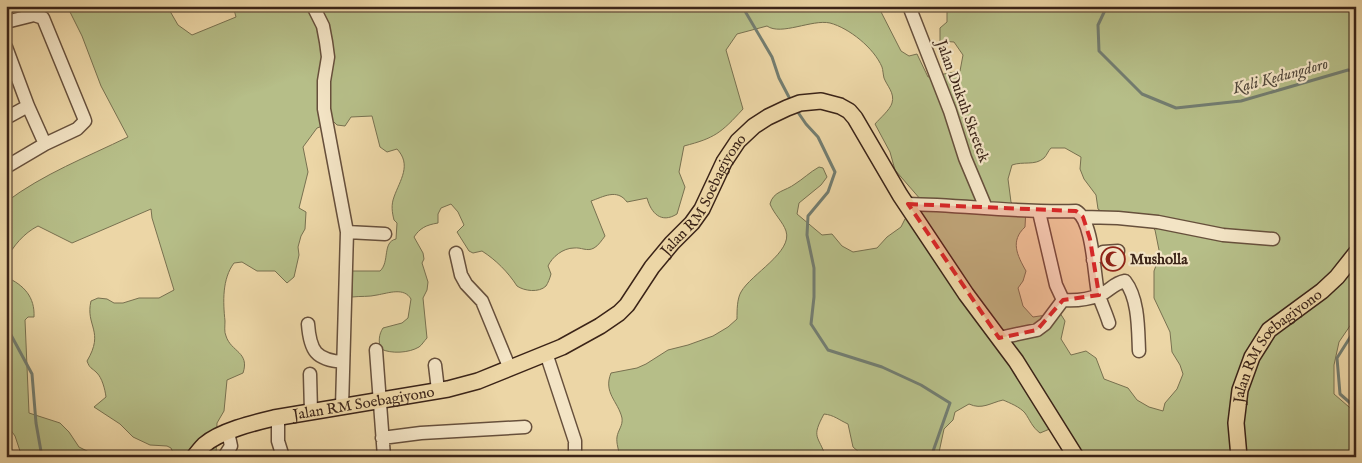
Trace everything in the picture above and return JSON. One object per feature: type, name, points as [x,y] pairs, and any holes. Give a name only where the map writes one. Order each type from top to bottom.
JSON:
[{"type":"main road","name":"Jalan RM Soebagiyono","points":[[194,457],[204,445],[213,439],[253,423],[438,390],[478,381],[546,353],[600,326],[627,305],[652,266],[672,242],[692,223],[702,209],[724,162],[738,141],[768,117],[794,105],[821,101],[848,111],[855,118],[886,171],[966,294],[1016,361],[1076,457]]},
{"type":"main road","name":"Jalan RM Soebagiyono","points":[[1239,457],[1236,422],[1240,390],[1252,358],[1268,330],[1322,291],[1337,277],[1356,253]]},
{"type":"street","points":[[313,6],[323,26],[326,42],[328,57],[324,81],[324,109],[347,232],[342,407]]},
{"type":"street","name":"Jalan Dukuh Skretek","points":[[909,6],[950,111],[965,158],[986,208]]},
{"type":"street","points":[[6,22],[34,15],[43,18],[85,121],[77,129],[6,167]]},
{"type":"street","points":[[6,47],[10,67],[46,144]]},
{"type":"street","points":[[6,118],[28,106]]},
{"type":"street","points":[[908,204],[1039,212],[1076,211],[1083,217],[1090,239],[1099,295],[1109,323]]},
{"type":"street","points":[[1039,212],[1056,285],[1063,300]]},
{"type":"street","points":[[1083,217],[1158,222],[1223,235],[1273,239]]},
{"type":"street","points":[[347,232],[385,234]]},
{"type":"street","points":[[1093,260],[1103,252],[1118,251]]},
{"type":"street","points":[[456,254],[461,275],[466,284],[482,301],[510,368]]},
{"type":"street","points":[[1063,300],[1073,301],[1099,295],[1125,281],[1128,285],[1136,314],[1139,351]]},
{"type":"street","points":[[999,338],[1037,330],[1045,324],[1063,300]]},
{"type":"street","points":[[308,324],[309,338],[316,354],[328,361],[343,362]]},
{"type":"street","points":[[376,350],[378,401],[384,457]]},
{"type":"street","points":[[546,353],[575,441],[576,457]]},
{"type":"street","points":[[435,365],[438,390]]},
{"type":"street","points":[[310,374],[311,412]]},
{"type":"street","points":[[278,418],[278,441],[283,457]]},
{"type":"street","points":[[382,438],[525,427]]},
{"type":"street","points":[[224,457],[232,446],[228,432]]},
{"type":"highlighted area","points":[[908,204],[1076,211],[1083,217],[1090,239],[1099,295],[1063,300],[1037,330],[999,338]]},
{"type":"green space","points":[[6,6],[46,6],[6,16]]},
{"type":"green space","points":[[67,6],[167,6],[178,25],[192,35],[236,17],[233,6],[878,6],[901,51],[909,56],[917,54],[928,77],[960,71],[963,55],[954,42],[940,41],[940,28],[947,22],[947,6],[1356,6],[1356,317],[1339,342],[1334,365],[1334,394],[1356,413],[1356,457],[1082,457],[1062,424],[1040,433],[1023,411],[1003,400],[982,406],[969,404],[955,412],[953,420],[944,429],[938,457],[872,457],[860,453],[853,447],[848,424],[824,414],[817,436],[826,457],[620,457],[617,439],[622,418],[610,392],[609,380],[611,373],[637,368],[668,350],[713,336],[737,319],[738,301],[741,292],[777,255],[786,239],[785,228],[770,204],[774,196],[819,167],[823,168],[827,177],[821,185],[799,203],[797,214],[822,235],[832,234],[842,246],[853,252],[877,248],[887,237],[901,227],[905,219],[921,200],[895,170],[890,152],[875,124],[889,108],[893,99],[884,78],[882,67],[867,46],[853,34],[830,23],[823,22],[780,29],[773,29],[767,26],[737,34],[726,50],[743,109],[717,134],[684,146],[679,172],[685,187],[677,214],[666,218],[658,215],[651,208],[647,198],[627,202],[619,195],[614,194],[591,201],[605,236],[597,246],[591,249],[570,248],[555,256],[548,266],[551,274],[547,285],[540,290],[520,288],[501,267],[482,251],[473,253],[469,251],[457,232],[464,225],[458,212],[451,204],[441,208],[438,214],[438,223],[424,227],[414,237],[423,253],[424,259],[422,263],[428,282],[423,298],[427,338],[419,347],[410,351],[385,351],[381,349],[379,341],[383,328],[402,323],[408,318],[411,299],[408,295],[396,292],[352,297],[352,271],[380,271],[385,263],[389,244],[396,239],[397,223],[394,220],[392,206],[402,179],[404,161],[397,149],[387,152],[380,147],[372,116],[351,117],[345,126],[337,125],[334,122],[317,128],[303,147],[308,172],[299,208],[306,212],[305,229],[298,247],[299,255],[294,277],[287,283],[275,271],[257,271],[242,262],[234,263],[230,269],[224,291],[225,334],[228,341],[242,356],[244,361],[243,373],[227,380],[224,411],[217,423],[216,457],[175,457],[171,448],[150,445],[133,437],[120,424],[94,407],[106,397],[106,394],[100,378],[87,361],[92,351],[95,335],[90,317],[91,301],[98,298],[107,299],[114,303],[123,303],[139,298],[159,298],[174,290],[151,209],[72,243],[38,226],[19,240],[6,260],[6,202],[50,174],[128,137],[101,86],[82,36]],"holes":[[[1051,148],[1065,148],[1081,157],[1080,169],[1084,179],[1096,195],[1098,209],[1106,215],[1140,215],[1155,230],[1160,255],[1154,271],[1154,298],[1170,332],[1172,352],[1183,374],[1177,389],[1165,403],[1163,411],[1149,407],[1137,400],[1128,388],[1104,379],[1096,358],[1086,351],[1071,355],[1061,339],[1065,321],[1060,313],[1033,317],[1023,306],[1018,288],[1023,281],[1026,271],[1018,254],[1016,243],[1020,232],[1025,227],[1026,208],[1014,205],[1011,202],[1008,179],[1012,165],[1037,162],[1044,158]]]},
{"type":"green space","points":[[6,277],[23,288],[33,303],[34,317],[28,317],[25,320],[29,413],[60,423],[79,447],[99,457],[22,457],[15,436],[10,429],[6,429]]},
{"type":"waterway","points":[[742,6],[772,57],[779,78],[791,101]]},
{"type":"waterway","name":"Kali Kedungdoro","points":[[1107,6],[1098,25],[1099,51],[1142,94],[1176,108],[1241,101],[1348,70],[1356,71]]},
{"type":"waterway","points":[[795,108],[818,137],[835,172],[828,192],[808,216],[807,235],[814,268],[814,297],[811,324],[828,350],[882,367],[921,385],[950,403],[931,457]]},
{"type":"waterway","name":"Kali Kedungdoro","points":[[1356,328],[1337,358],[1340,394],[1356,408]]},
{"type":"waterway","points":[[6,331],[11,335],[32,374],[36,423],[42,457]]},
{"type":"place","name":"Musholla","points":[[1113,259]]}]
